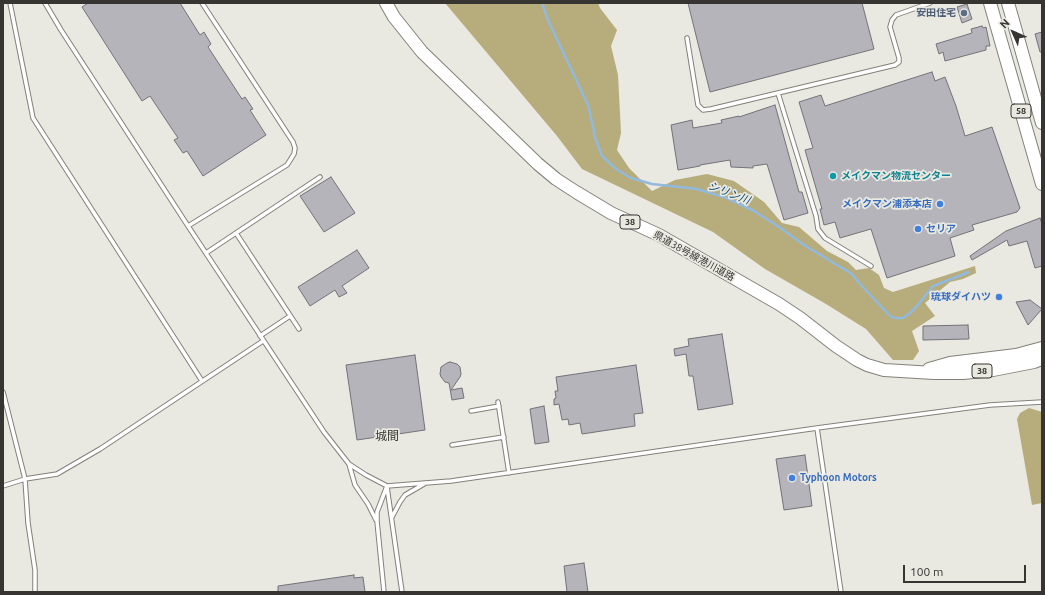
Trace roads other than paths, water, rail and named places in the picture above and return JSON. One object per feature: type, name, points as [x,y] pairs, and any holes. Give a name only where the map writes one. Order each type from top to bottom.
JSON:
[{"type":"main road","name":"県道38号線港川道路","points":[[386,3],[394,17],[422,52],[538,164],[556,179],[612,213],[659,235],[761,294],[800,318],[857,360],[867,365],[884,370],[904,372],[963,373],[986,371],[1034,362],[1042,359]]},
{"type":"main road","name":"58","points":[[990,3],[1042,184]]},
{"type":"main road","name":"58","points":[[1008,3],[1042,123]]},
{"type":"main road","name":"県道38号線港川道路","points":[[921,372],[950,363],[1016,355],[1042,348]]},
{"type":"lane","points":[[10,3],[33,118],[202,381]]},
{"type":"lane","points":[[46,3],[61,30],[260,336],[324,432],[348,464],[354,485],[368,504],[377,520]]},
{"type":"lane","points":[[188,226],[287,165],[294,154],[295,148],[293,142],[202,3]]},
{"type":"lane","points":[[687,38],[698,105],[703,110],[895,64],[899,62],[899,58],[890,27],[892,20],[896,15],[930,3]]},
{"type":"lane","points":[[778,93],[816,216],[818,228],[825,238],[871,266]]},
{"type":"lane","points":[[206,253],[320,177]]},
{"type":"lane","points":[[236,233],[299,330]]},
{"type":"lane","points":[[260,336],[290,316]]},
{"type":"lane","points":[[3,486],[25,479],[57,474],[100,450],[263,340]]},
{"type":"lane","points":[[3,392],[25,479],[28,523],[35,570],[35,592]]},
{"type":"lane","points":[[348,464],[387,486],[451,481],[817,428],[990,405],[1042,402]]},
{"type":"lane","points":[[471,411],[498,404],[509,473]]},
{"type":"lane","points":[[817,428],[841,592]]},
{"type":"lane","points":[[452,445],[504,437]]},
{"type":"lane","points":[[392,518],[396,507],[405,495],[425,483]]},
{"type":"lane","points":[[387,486],[402,592]]},
{"type":"lane","points":[[384,592],[377,512],[387,486]]},
{"type":"waterway","name":"シリン川","points":[[542,3],[548,20],[588,105],[594,135],[602,156],[616,169],[631,178],[652,184],[697,189],[727,198],[754,211],[804,245],[852,274],[890,316],[894,318],[903,318],[910,313],[933,286],[969,272]]},
{"type":"place","name":"安田住宅","points":[[964,13]]},
{"type":"place","name":"メイクマン物流センター","points":[[833,176]]},
{"type":"place","name":"メイクマン浦添本店","points":[[940,204]]},
{"type":"place","name":"セリア","points":[[918,229]]},
{"type":"place","name":"琉球ダイハツ","points":[[999,297]]},
{"type":"place","name":"Typhoon Motors","points":[[792,478]]},
{"type":"district","name":"城間","points":[[387,436]]}]
